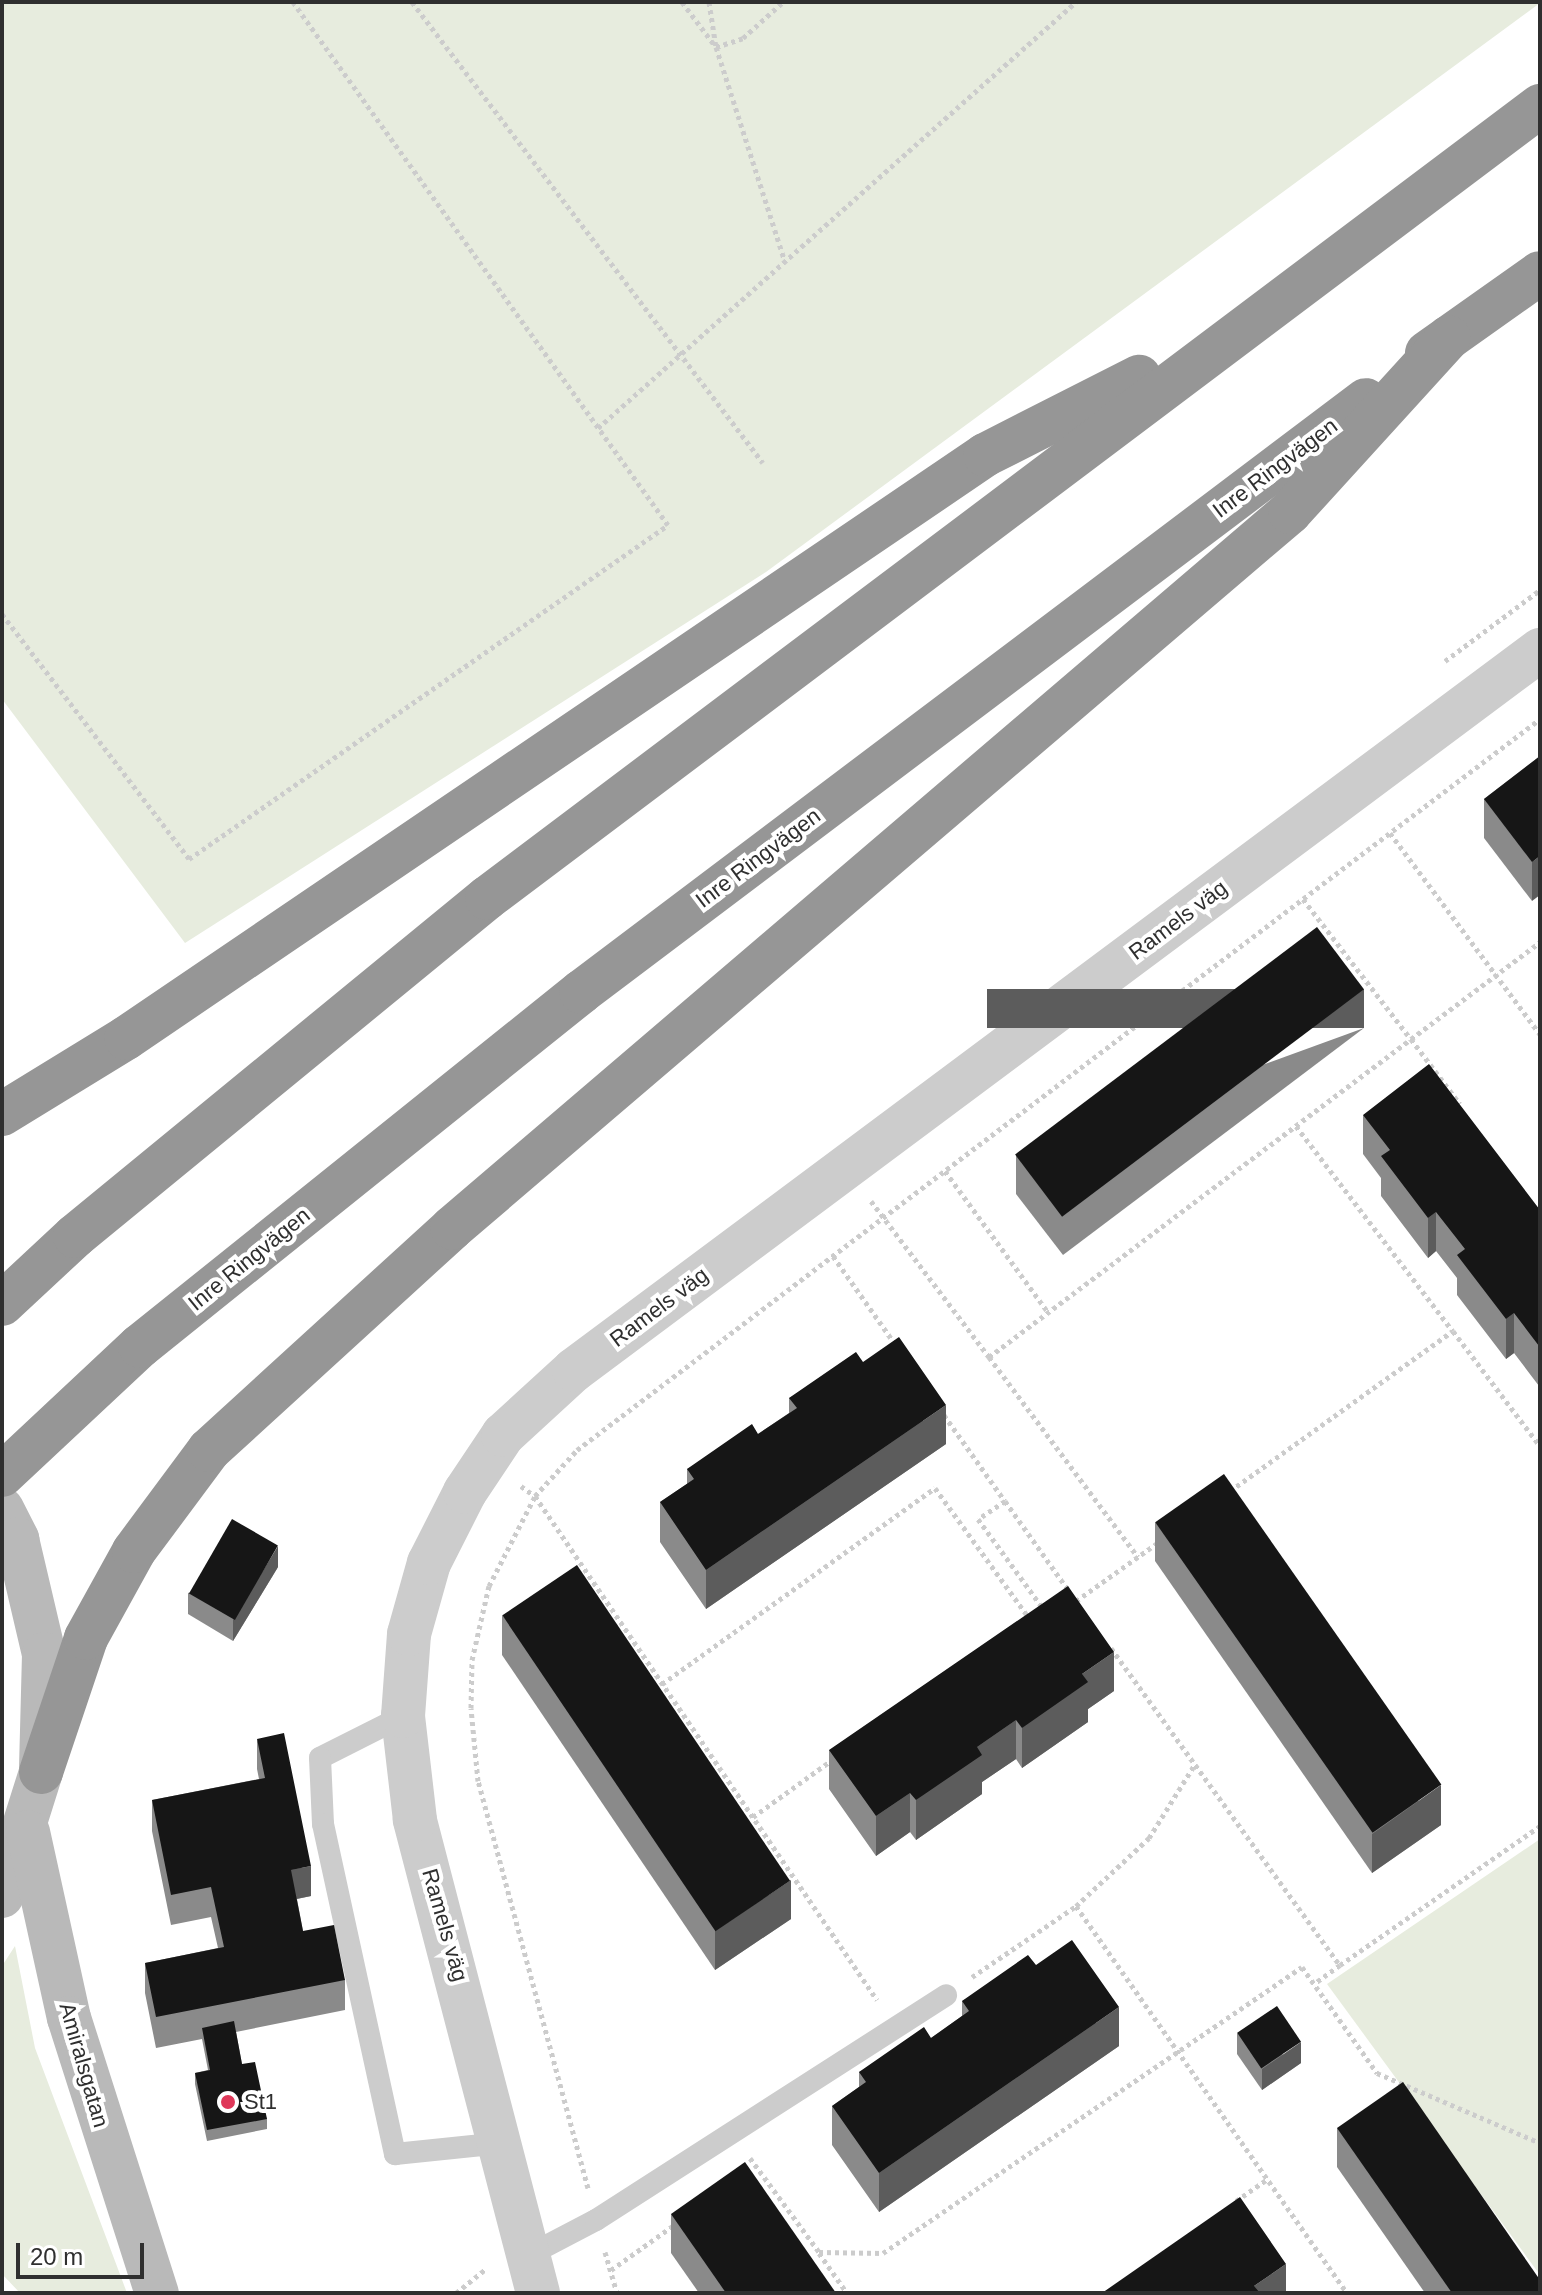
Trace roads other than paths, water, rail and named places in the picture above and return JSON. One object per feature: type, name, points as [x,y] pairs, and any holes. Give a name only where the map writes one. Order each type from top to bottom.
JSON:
[{"type":"highway","points":[[2,1304],[75,1236],[487,898],[1238,327],[1540,106]]},
{"type":"highway","name":"Inre Ringvägen","points":[[2,1475],[140,1346],[581,992],[1449,337],[1540,273]]},
{"type":"highway","points":[[2,1114],[126,1038],[985,455],[1238,327]]},
{"type":"highway","points":[[41,1772],[86,1638],[134,1551],[209,1450],[418,1258],[1290,512],[1449,337]]},
{"type":"main road","name":"Amiralsgatan","points":[[2,1896],[28,1832],[41,1772],[44,1654],[10,1524]]},
{"type":"main road","name":"Amiralsgatan","points":[[28,1832],[69,2018],[157,2293]]},
{"type":"street","name":"Ramels väg","points":[[519,2269],[501,2143],[415,1820],[403,1716],[409,1634],[429,1563],[485,1461],[503,1435],[574,1370],[1540,650]]},
{"type":"lane","points":[[403,1716],[320,1758],[323,1824],[395,2154],[501,2143]]},
{"type":"lane","points":[[519,2269],[946,1995]]},
{"type":"place","name":"St1","points":[[228,2102]]}]
